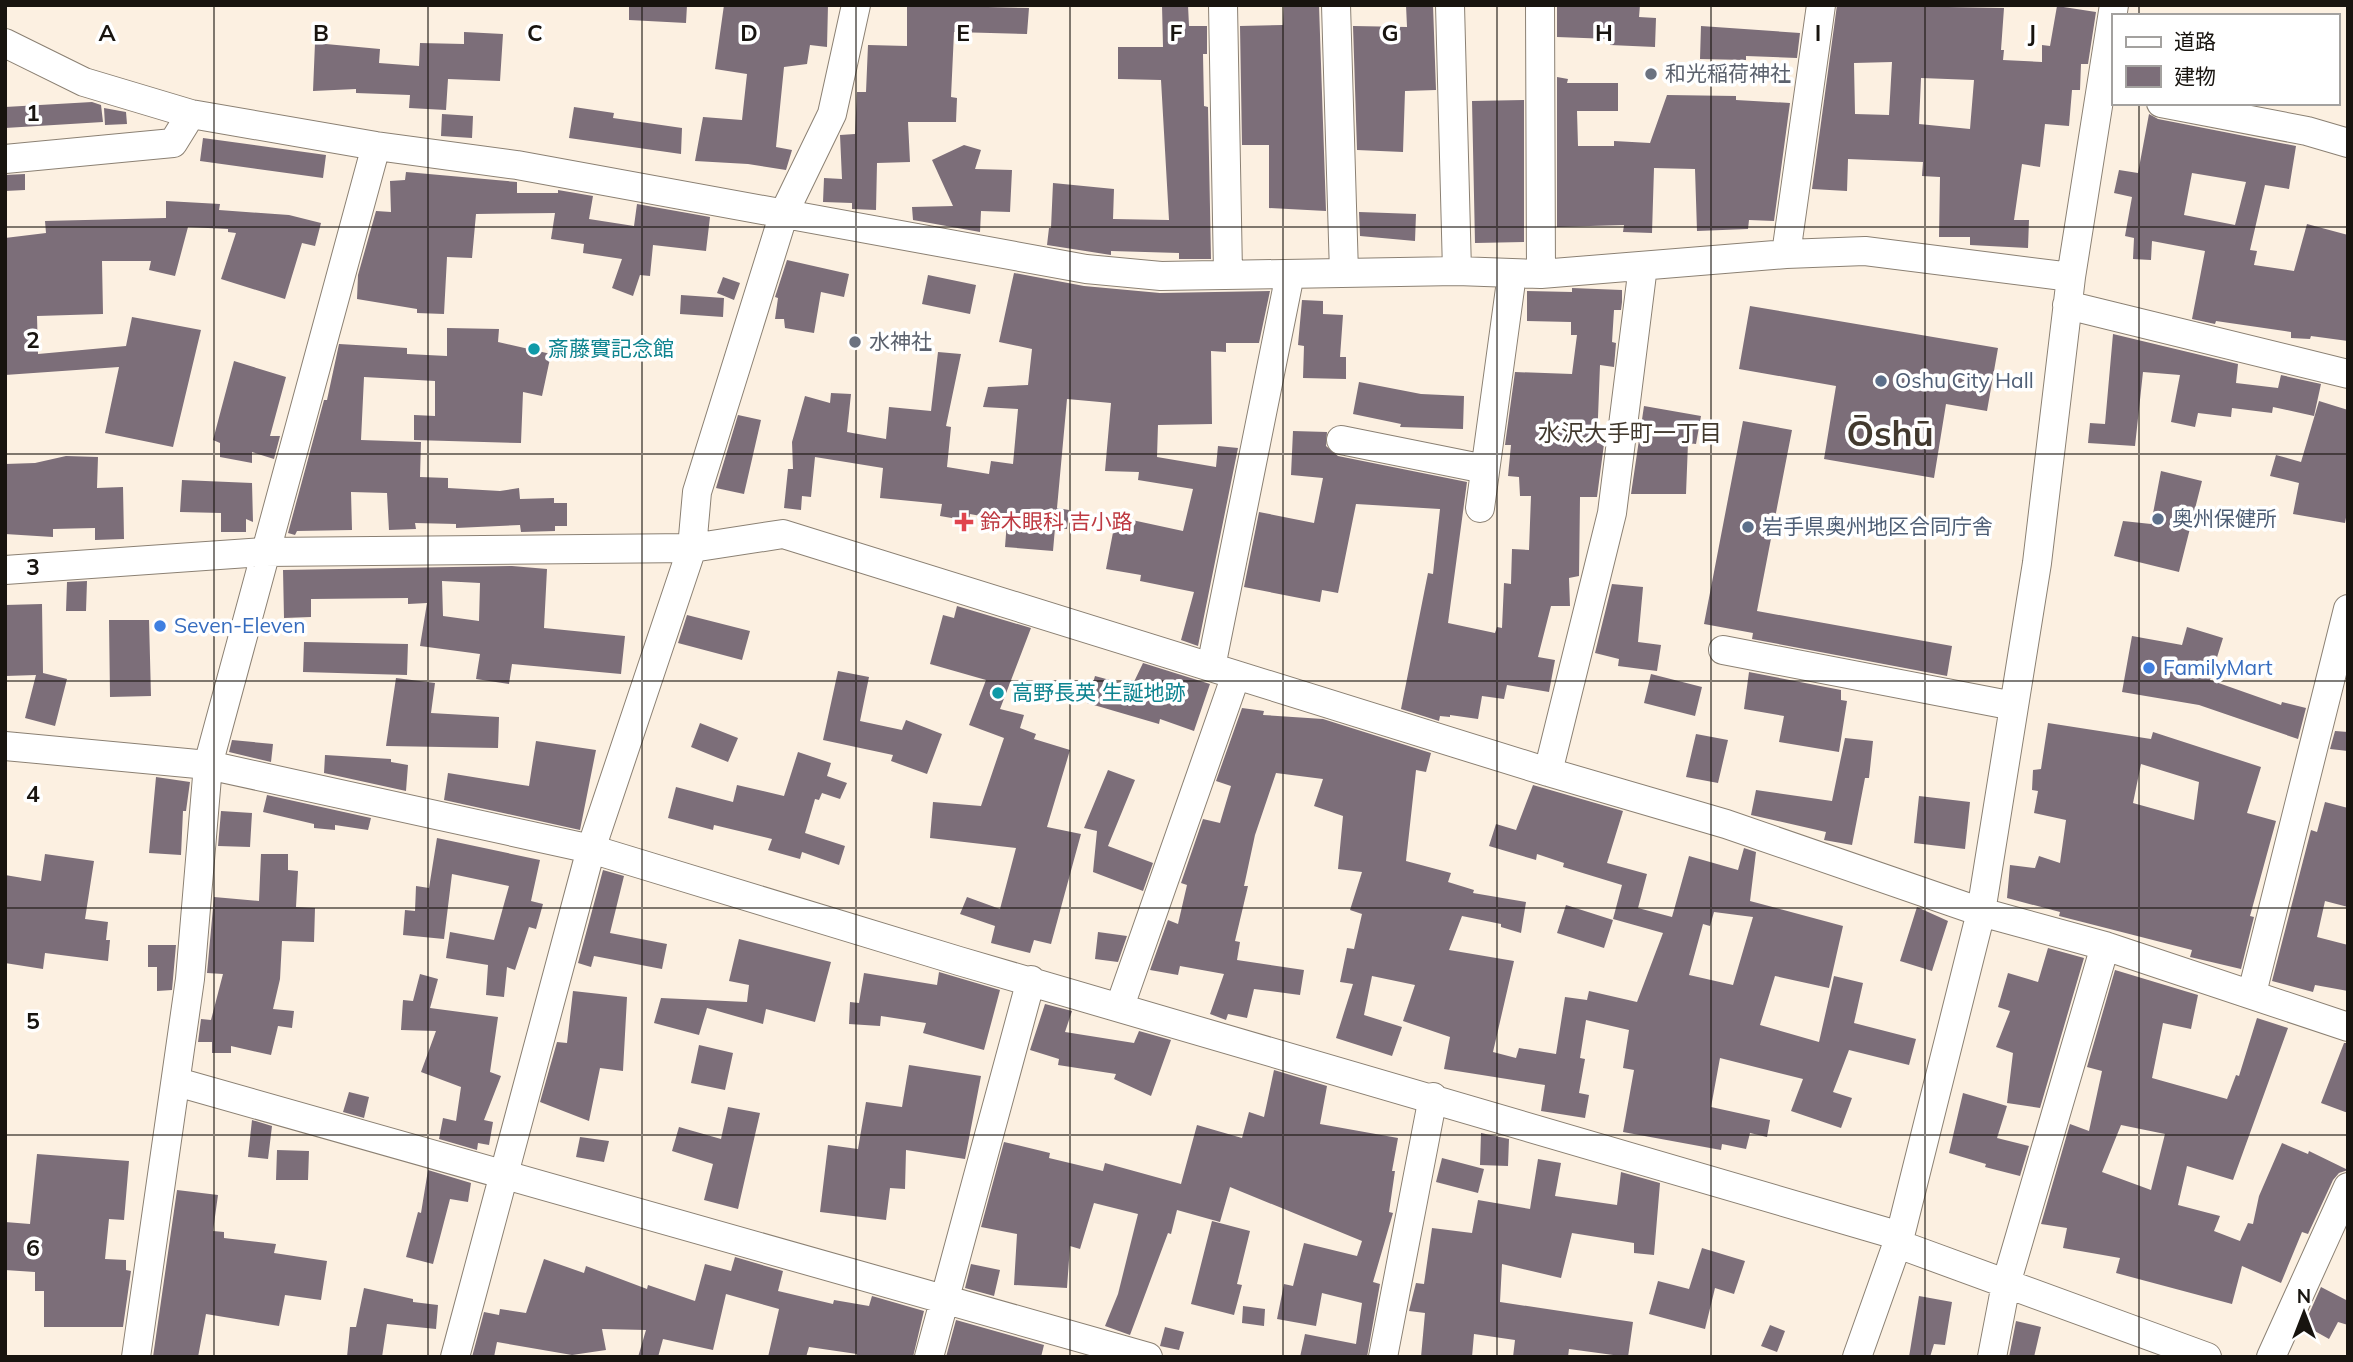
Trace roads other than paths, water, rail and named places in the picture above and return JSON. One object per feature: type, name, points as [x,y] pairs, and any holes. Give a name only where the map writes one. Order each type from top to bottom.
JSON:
[{"type":"street","points":[[454,1357],[506,1176],[591,849],[692,548],[697,492],[784,213],[832,114],[856,5]]},
{"type":"street","points":[[1223,5],[1228,273]]},
{"type":"street","points":[[1336,5],[1344,273]]},
{"type":"street","points":[[1450,5],[1457,271]]},
{"type":"street","points":[[1540,5],[1541,274]]},
{"type":"street","points":[[1786,254],[1821,5]]},
{"type":"street","points":[[1857,1357],[1899,1240],[1981,912],[2037,564],[2071,277],[2107,93],[2112,30]]},
{"type":"street","points":[[5,43],[84,82],[191,114],[376,146],[517,164],[1086,269],[1161,276],[1457,271],[1541,274],[1786,254],[1866,251],[2071,277]]},
{"type":"street","points":[[2171,105],[2307,131],[2348,144]]},
{"type":"street","points":[[5,159],[173,143],[191,114]]},
{"type":"street","points":[[136,1357],[190,979],[208,765],[376,146]]},
{"type":"street","points":[[1548,772],[1612,513],[1643,266]]},
{"type":"street","points":[[1120,1006],[1224,671],[1290,274]]},
{"type":"street","points":[[1480,508],[1512,274]]},
{"type":"street","points":[[2067,305],[2348,373]]},
{"type":"street","points":[[1340,440],[1485,470]]},
{"type":"street","points":[[5,570],[264,552],[692,548],[783,534],[1548,772],[1726,824],[1981,912],[2105,946],[2348,1027]]},
{"type":"street","points":[[2252,993],[2348,609]]},
{"type":"street","points":[[1723,650],[2014,706]]},
{"type":"street","points":[[5,746],[208,765],[591,849],[1433,1097],[1899,1240],[2006,1284],[2207,1357]]},
{"type":"street","points":[[1992,1357],[2006,1284],[2105,946]]},
{"type":"street","points":[[929,1357],[1031,980]]},
{"type":"street","points":[[177,1082],[1148,1357]]},
{"type":"street","points":[[1383,1357],[1433,1097]]},
{"type":"street","points":[[2271,1357],[2348,1187]]},
{"type":"place","name":"和光稲荷神社","points":[[1651,74]]},
{"type":"place","name":"水神社","points":[[855,342]]},
{"type":"place","name":"斎藤實記念館","points":[[534,349]]},
{"type":"place","name":"Oshu City Hall","points":[[1881,381]]},
{"type":"place","name":"奥州保健所","points":[[2158,519]]},
{"type":"place","name":"鈴木眼科 吉小路","points":[[964,522]]},
{"type":"place","name":"岩手県奥州地区合同庁舎","points":[[1748,527]]},
{"type":"place","name":"Seven-Eleven","points":[[160,626]]},
{"type":"place","name":"FamilyMart","points":[[2149,668]]},
{"type":"place","name":"高野長英 生誕地跡","points":[[998,693]]},
{"type":"district","name":"水沢大手町一丁目","points":[[1630,433]]},
{"type":"district","name":"Ōshū","points":[[1890,434]]}]
